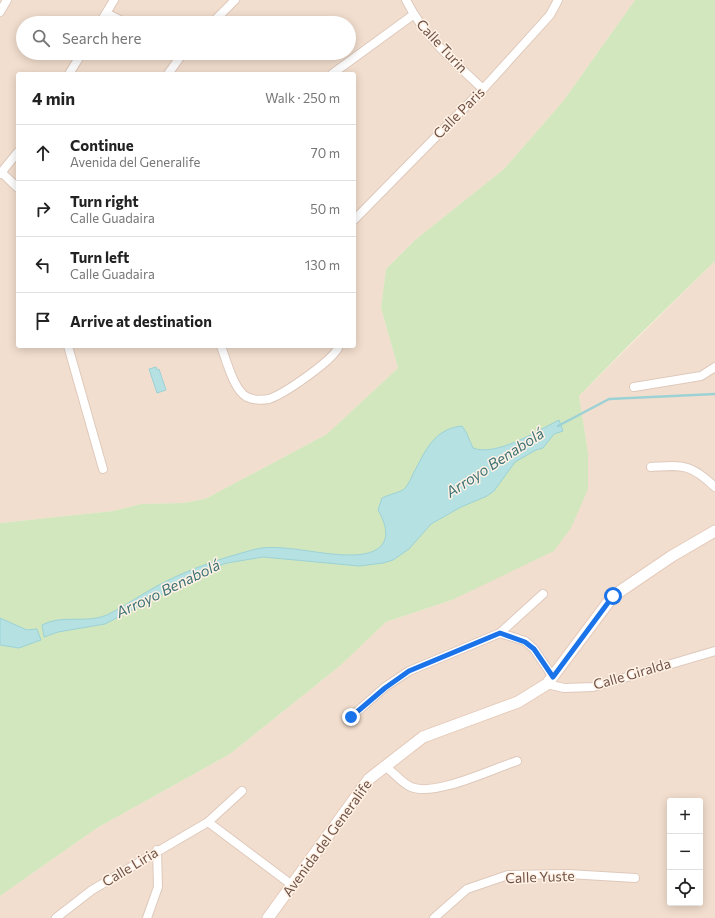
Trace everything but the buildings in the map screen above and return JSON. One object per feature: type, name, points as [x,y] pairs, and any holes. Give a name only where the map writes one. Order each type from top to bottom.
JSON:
[{"type":"street","points":[[0,12],[7,0]]},
{"type":"street","points":[[104,16],[114,0]]},
{"type":"street","points":[[219,16],[235,0]]},
{"type":"street","name":"Calle Turin","points":[[406,0],[413,15],[444,52],[483,88]]},
{"type":"street","name":"Calle Paris","points":[[356,218],[483,88],[550,15],[558,0]]},
{"type":"street","points":[[106,13],[112,16]]},
{"type":"street","points":[[356,57],[413,15]]},
{"type":"street","points":[[70,72],[78,60]]},
{"type":"street","points":[[169,72],[176,60]]},
{"type":"street","points":[[335,72],[351,60]]},
{"type":"street","points":[[16,155],[1,174],[16,186]]},
{"type":"street","points":[[69,348],[103,469]]},
{"type":"street","points":[[222,348],[240,391],[247,398],[258,400],[268,399],[283,392],[328,361],[337,352],[338,348]]},
{"type":"street","points":[[634,387],[701,376],[715,367]]},
{"type":"street","points":[[651,467],[680,465],[697,471],[715,487]]},
{"type":"street","name":"Avenida del Generalife","points":[[268,918],[369,778],[423,737],[518,702],[550,680],[613,596],[672,556],[715,531]]},
{"type":"street","points":[[351,717],[385,688],[409,671],[500,633],[544,594]]},
{"type":"street","points":[[500,633],[525,642],[534,649],[550,680]]},
{"type":"street","name":"Calle Giralda","points":[[550,680],[564,688],[592,687],[715,651]]},
{"type":"street","points":[[386,766],[411,787],[424,789],[440,788],[517,760]]},
{"type":"street","name":"Calle Liria","points":[[56,918],[92,890],[157,850],[208,822],[242,791]]},
{"type":"street","points":[[208,822],[292,885]]},
{"type":"street","points":[[147,918],[158,887],[157,850]]},
{"type":"street","name":"Calle Yuste","points":[[434,918],[467,889],[508,875],[568,874],[635,878]]},
{"type":"shaded area","points":[[0,0],[635,0],[564,100],[504,169],[415,240],[386,269],[381,308],[398,368],[327,434],[205,499],[183,503],[141,504],[113,511],[0,523]]},
{"type":"shaded area","points":[[715,261],[715,918],[0,918],[0,896],[97,828],[230,754],[341,665],[386,622],[452,600],[588,452],[579,396]]},
{"type":"green space","points":[[635,0],[715,0],[715,261],[579,396],[588,452],[588,489],[571,528],[554,551],[452,600],[386,622],[341,665],[230,754],[97,828],[0,896],[0,523],[113,511],[141,504],[183,503],[205,499],[327,434],[398,368],[381,308],[386,269],[415,240],[504,169],[564,100]]},
{"type":"water","points":[[156,367],[157,370],[159,369],[166,390],[157,393],[149,369]]},
{"type":"water","points":[[559,420],[563,431],[554,434],[543,448],[536,450],[515,462],[494,491],[431,524],[409,549],[393,560],[383,563],[359,566],[263,557],[227,563],[210,569],[105,624],[58,632],[44,637],[42,625],[66,619],[99,618],[177,576],[207,564],[253,550],[275,547],[349,555],[363,554],[374,551],[383,543],[386,532],[378,510],[382,498],[404,489],[409,483],[426,450],[437,437],[444,432],[452,428],[462,426],[473,448],[482,450],[493,449],[516,442]]},
{"type":"water","points":[[0,618],[27,630],[37,629],[41,640],[19,648],[0,645]]},
{"type":"waterway","name":"Arroyo Benabolá","points":[[558,426],[609,399],[715,394]]},
{"type":"route","points":[[351,717],[385,688],[409,671],[500,633],[525,642],[534,649],[553,677],[613,596]]}]
